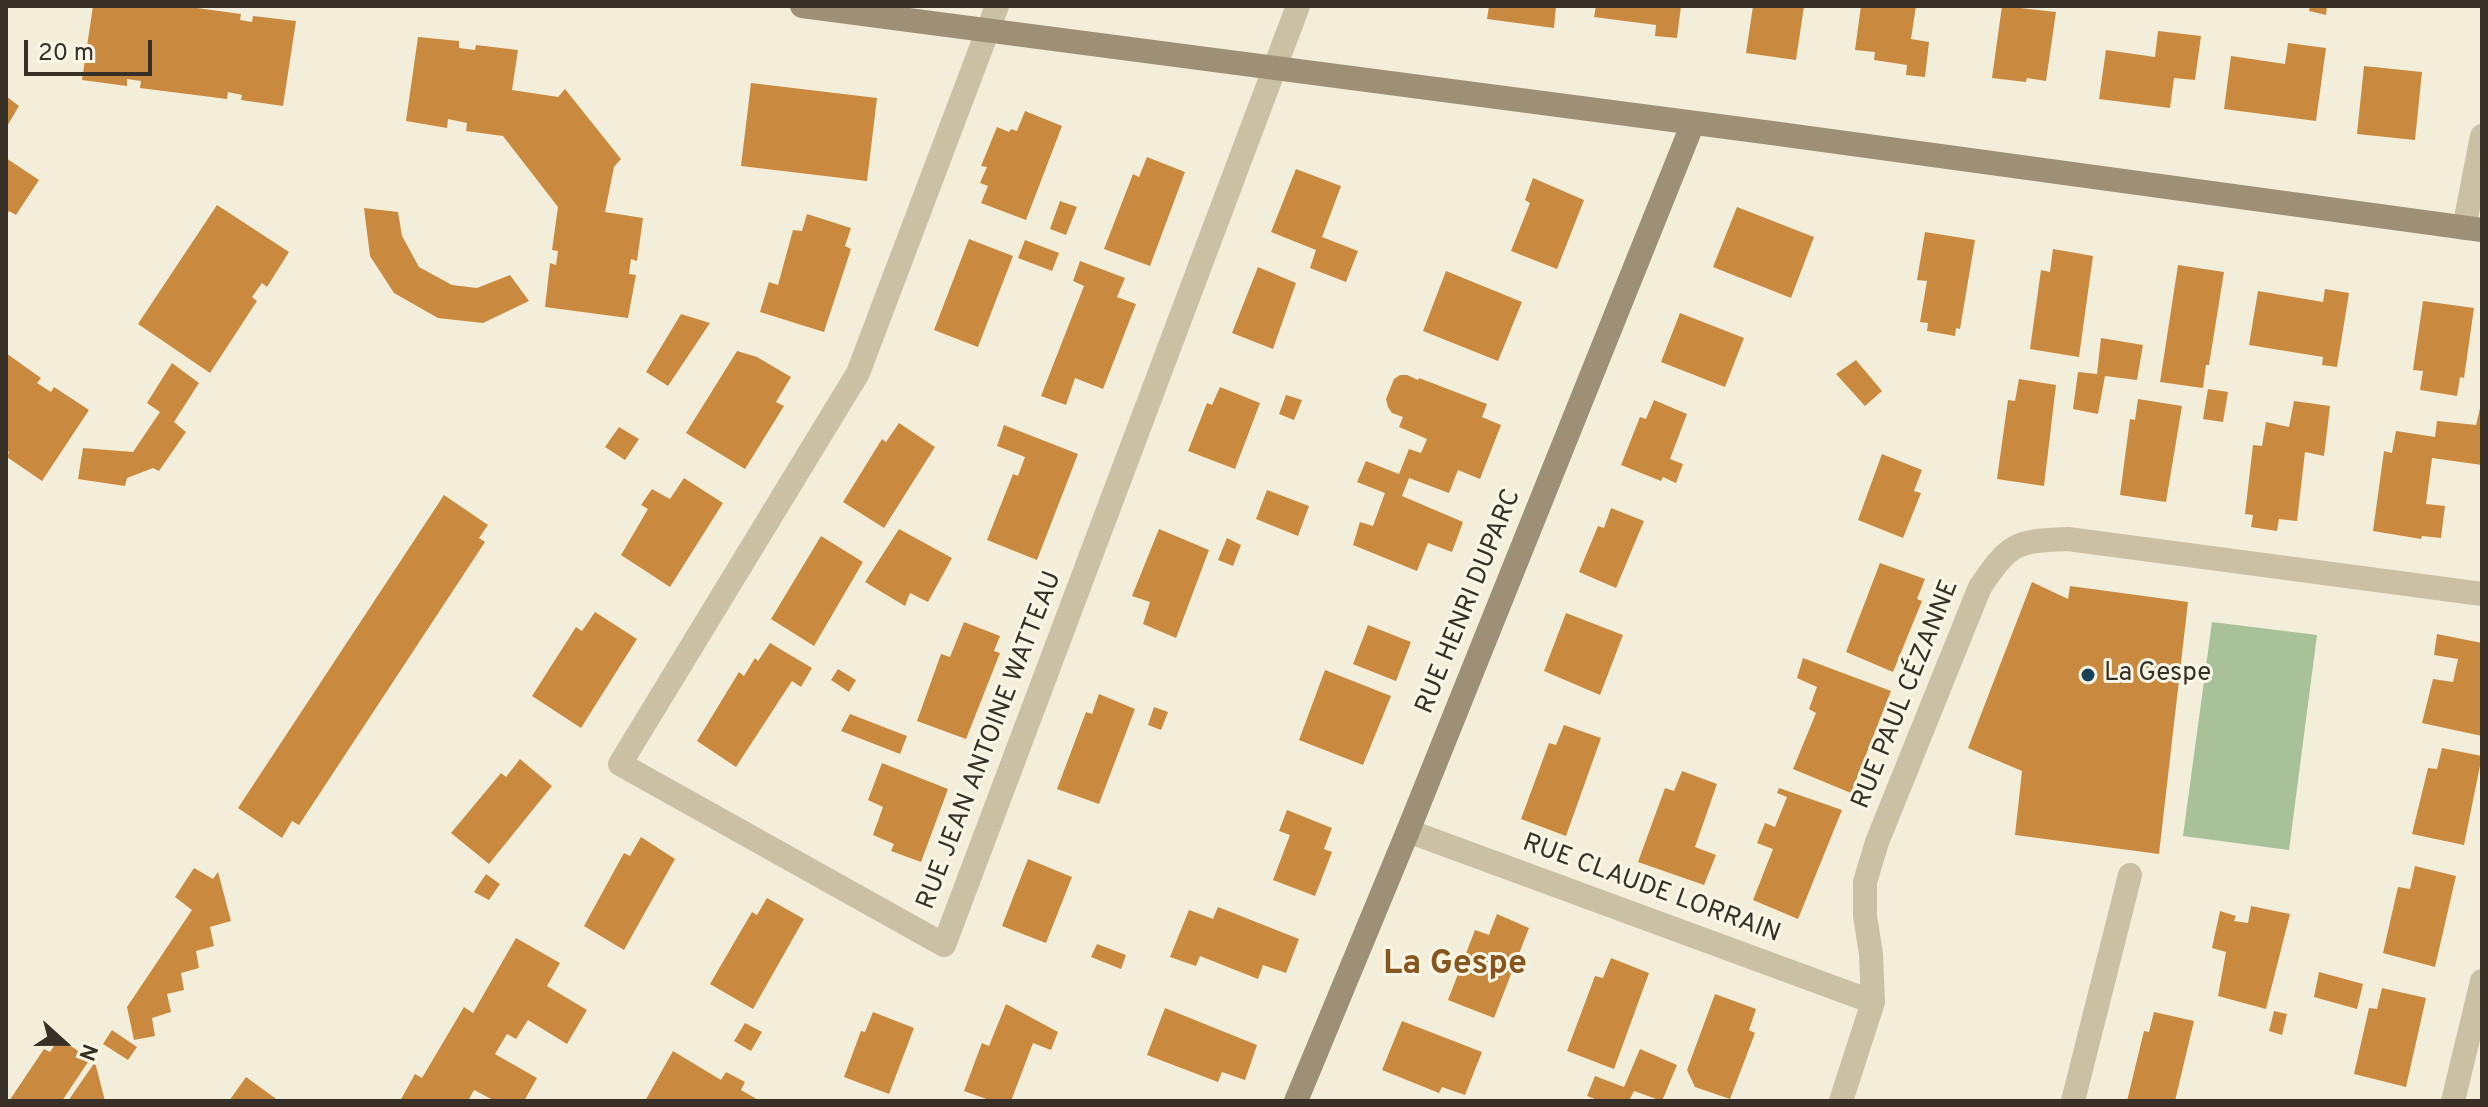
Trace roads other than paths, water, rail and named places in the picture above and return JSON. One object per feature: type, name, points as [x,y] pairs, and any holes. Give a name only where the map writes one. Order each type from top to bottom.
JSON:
[{"type":"main road","points":[[802,6],[2473,229]]},
{"type":"main road","name":"RUE HENRI DUPARC","points":[[1296,1101],[1693,123]]},
{"type":"street","points":[[988,31],[997,6]]},
{"type":"street","points":[[1274,68],[1298,6]]},
{"type":"street","name":"RUE JEAN ANTOINE WATTEAU","points":[[988,31],[858,373],[620,764],[944,945],[1274,68]]},
{"type":"street","points":[[2473,229],[2482,136]]},
{"type":"street","name":"RUE PAUL CÉZANNE","points":[[1841,1101],[1873,1002],[1865,882],[1877,842],[1980,587],[2001,557],[2027,541],[2068,539],[2482,594]]},
{"type":"street","name":"RUE CLAUDE LORRAIN","points":[[1408,831],[1873,1002]]},
{"type":"street","points":[[2073,1101],[2130,875]]},
{"type":"street","points":[[2453,1101],[2482,981]]},
{"type":"place","name":"La Gespe","points":[[2088,675]]},
{"type":"district","name":"La Gespe","points":[[1455,966]]}]
